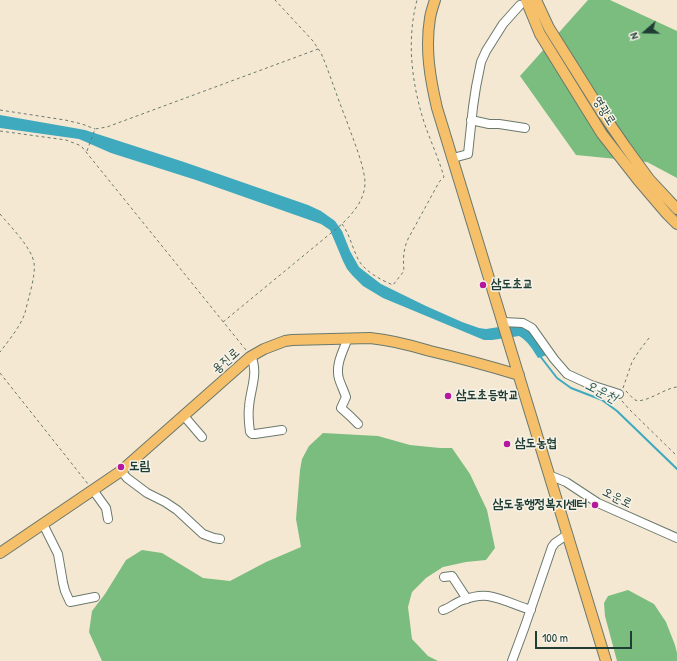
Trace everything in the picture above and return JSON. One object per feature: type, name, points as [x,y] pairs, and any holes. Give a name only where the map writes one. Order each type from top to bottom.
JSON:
[{"type":"main road","points":[[435,0],[430,17],[428,58],[437,108],[606,661]]},
{"type":"main road","name":"영광로","points":[[536,0],[549,28],[603,114],[649,179],[677,209]]},
{"type":"main road","name":"영광로","points":[[523,2],[540,34],[602,134],[638,180],[677,224]]},
{"type":"main road","name":"용진로","points":[[0,553],[121,472],[251,356],[264,349],[286,341],[370,338],[395,342],[472,361],[519,375]]},
{"type":"street","points":[[453,158],[468,154],[476,87],[486,51],[503,24],[523,2]]},
{"type":"street","points":[[471,120],[489,124],[525,128]]},
{"type":"street","points":[[503,322],[523,323],[532,328],[554,359],[567,374],[591,385],[619,394]]},
{"type":"street","points":[[348,338],[338,363],[339,379],[346,397],[341,408],[358,424]]},
{"type":"street","points":[[251,356],[255,366],[248,410],[250,432],[255,434],[282,430]]},
{"type":"street","points":[[184,416],[202,437]]},
{"type":"street","points":[[121,472],[147,493],[177,510],[203,534],[220,539]]},
{"type":"street","name":"오운로","points":[[549,475],[566,482],[598,503],[677,538]]},
{"type":"street","points":[[93,490],[106,508],[108,519]]},
{"type":"street","points":[[43,524],[58,554],[63,583],[70,602],[94,597]]},
{"type":"street","points":[[512,661],[552,547],[555,542],[568,534]]},
{"type":"street","points":[[444,577],[452,576],[467,599]]},
{"type":"street","points":[[443,610],[461,600],[488,596],[531,610]]},
{"type":"path","points":[[223,322],[342,225],[358,205],[363,194],[365,184],[356,147],[318,48],[308,35],[275,0]]},
{"type":"path","points":[[342,225],[350,238],[358,260],[362,265],[372,273],[393,285],[404,272],[404,253],[408,239],[438,184],[444,177],[426,127],[414,83],[411,57],[412,31],[417,0]]},
{"type":"path","points":[[0,110],[66,120],[95,129],[107,127],[318,48]]},
{"type":"path","points":[[86,152],[95,129]]},
{"type":"path","points":[[0,131],[66,140],[79,145],[251,356]]},
{"type":"path","points":[[0,214],[30,253],[33,258],[34,269],[23,319],[0,352]]},
{"type":"path","points":[[649,338],[638,351],[632,362],[623,388],[634,399],[639,401],[677,387]]},
{"type":"path","points":[[0,373],[93,490]]},
{"type":"path","points":[[619,394],[621,400],[629,409],[677,456]]},
{"type":"green space","points":[[588,0],[610,0],[677,31],[677,178],[647,162],[576,155],[520,76]]},
{"type":"green space","points":[[323,433],[378,436],[410,445],[452,448],[470,474],[487,510],[495,548],[486,560],[466,562],[443,567],[426,578],[412,592],[408,607],[412,639],[428,656],[438,661],[102,661],[89,632],[92,611],[105,594],[126,560],[142,550],[162,553],[203,578],[230,581],[266,562],[301,547],[296,519],[302,459],[309,446]]},
{"type":"green space","points":[[628,590],[654,604],[666,622],[675,645],[677,661],[617,661],[605,616],[604,603],[608,596]]},
{"type":"water","points":[[0,115],[85,130],[184,162],[308,205],[321,211],[335,221],[342,231],[350,251],[359,267],[381,284],[426,306],[479,328],[486,329],[512,325],[520,326],[531,332],[547,355],[538,358],[528,343],[519,336],[484,340],[383,298],[363,286],[352,275],[343,261],[330,230],[321,224],[196,180],[111,153],[79,139],[0,128]]},
{"type":"waterway","name":"오운천","points":[[540,356],[557,378],[571,388],[602,400],[617,411],[677,469]]},
{"type":"place","name":"삼도초교","points":[[483,285]]},
{"type":"place","name":"삼도초등학교","points":[[448,396]]},
{"type":"place","name":"삼도농협","points":[[507,444]]},
{"type":"place","name":"도림","points":[[121,467]]},
{"type":"place","name":"삼도동행정복지센터","points":[[595,505]]}]
